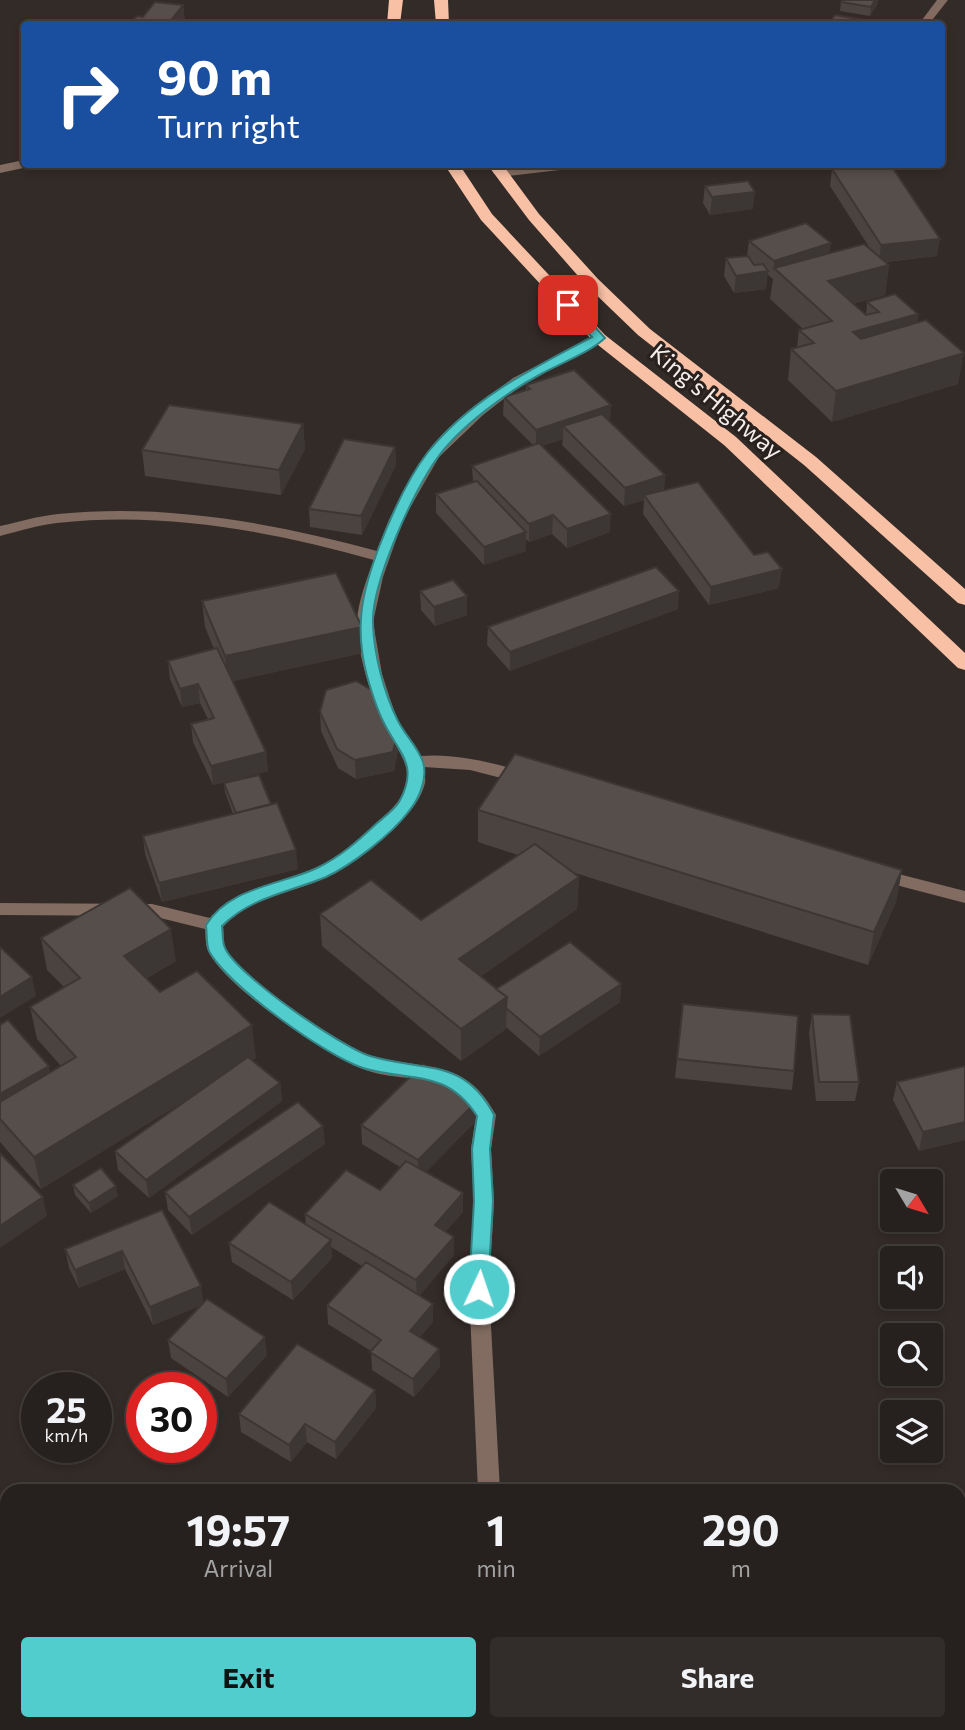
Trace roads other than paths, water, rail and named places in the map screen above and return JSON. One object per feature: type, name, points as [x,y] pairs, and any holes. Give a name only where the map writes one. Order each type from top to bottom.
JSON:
[{"type":"highway","points":[[394,21],[396,0]]},
{"type":"highway","points":[[441,0],[443,21]]},
{"type":"highway","name":"King's Highway","points":[[453,168],[486,217],[599,338],[730,441],[965,664]]},
{"type":"highway","name":"King's Highway","points":[[497,169],[592,282],[644,332],[810,461],[965,599]]},
{"type":"street","points":[[926,21],[943,0]]},
{"type":"street","points":[[0,169],[21,165]]},
{"type":"street","points":[[489,1484],[479,1289],[484,1201],[481,1149],[486,1115],[471,1092],[450,1078],[365,1062],[311,1032],[240,977],[216,949],[214,925],[226,912],[255,895],[322,872],[354,853],[404,808],[416,782],[415,762],[390,720],[374,674],[365,622],[382,558],[396,520],[433,455],[478,412],[518,381],[599,338]]},
{"type":"street","points":[[0,531],[56,518],[194,520],[296,535],[382,558]]},
{"type":"street","points":[[415,762],[471,762],[536,781]]},
{"type":"street","points":[[862,871],[965,897]]},
{"type":"street","points":[[0,909],[152,910],[214,925]]}]
